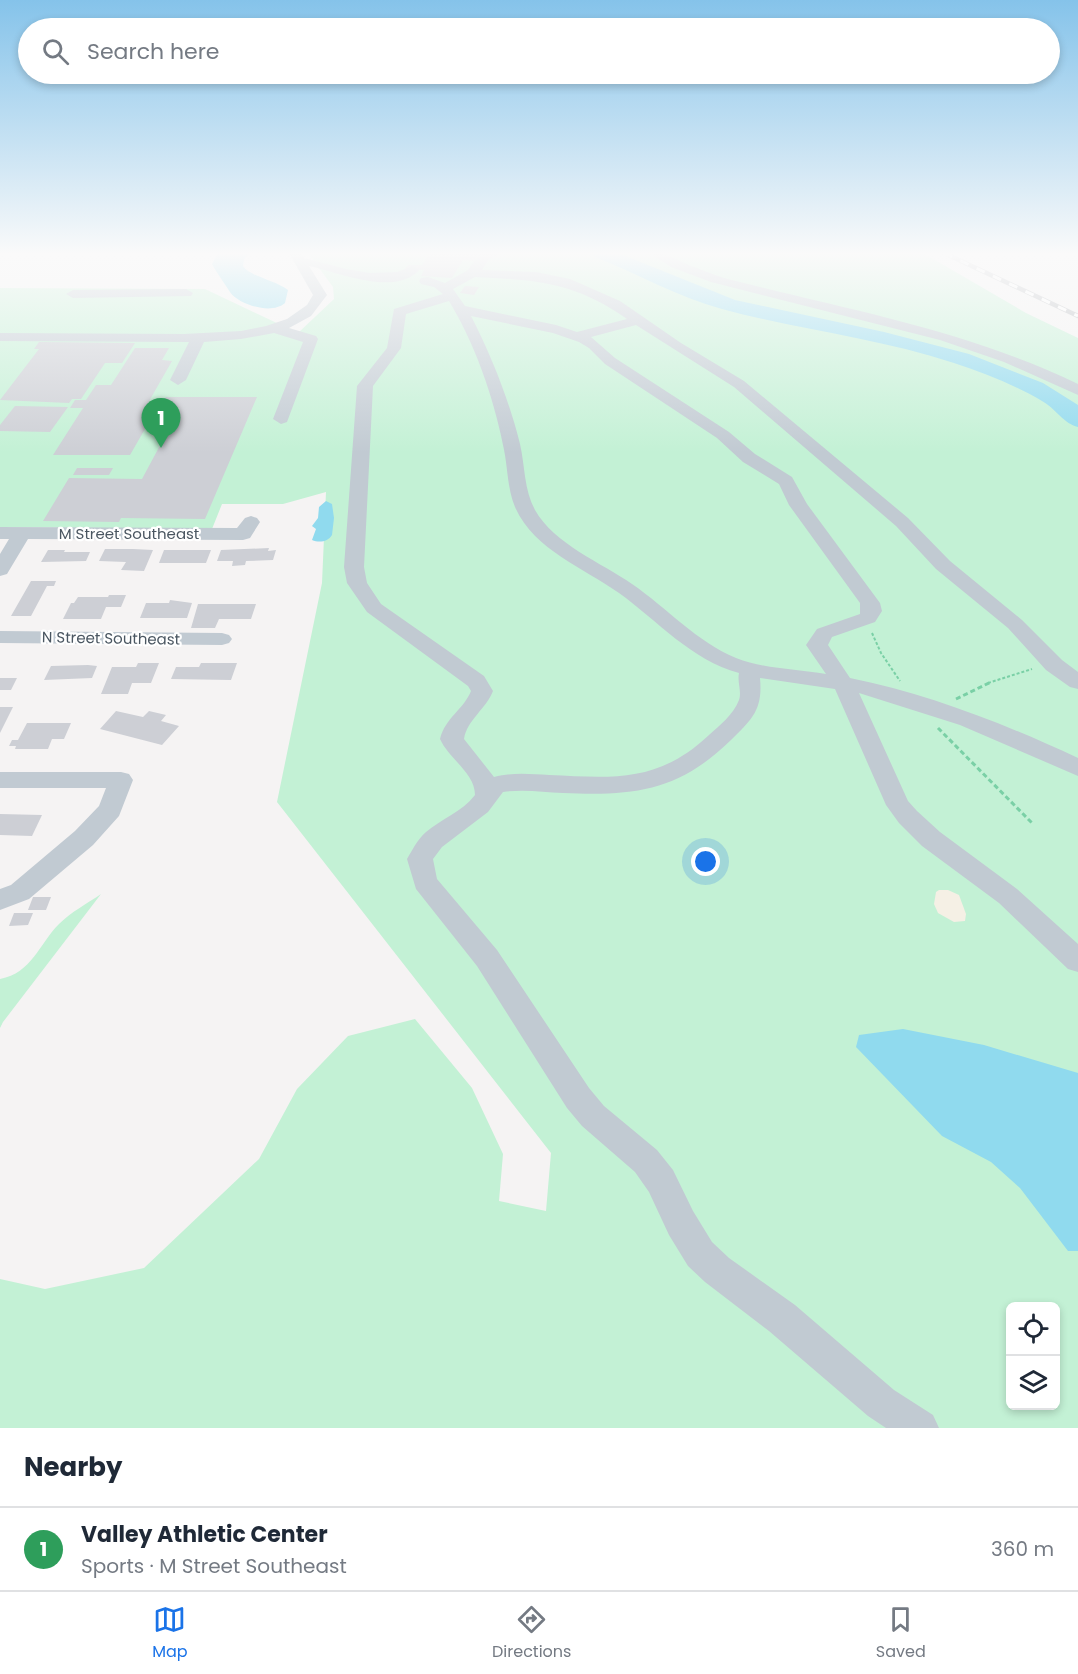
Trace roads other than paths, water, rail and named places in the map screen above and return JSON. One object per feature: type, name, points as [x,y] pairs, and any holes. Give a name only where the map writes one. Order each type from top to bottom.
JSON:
[{"type":"street","points":[[0,337],[199,337],[253,333],[274,328],[293,320]]},
{"type":"street","points":[[398,320],[394,348],[371,375],[365,386],[354,567],[357,583],[374,608],[481,687],[478,703],[457,722],[452,739],[461,755],[481,777],[488,791]]},
{"type":"street","points":[[462,320],[497,393],[511,442],[523,503],[528,514],[563,549],[622,586],[694,642],[728,663],[751,669],[843,683],[945,710],[1078,768]]},
{"type":"street","points":[[500,320],[556,329],[594,345],[610,361],[715,429],[750,458],[786,481],[798,506],[867,597],[871,607],[868,618],[826,631],[817,642],[817,648],[843,683],[898,805],[931,839],[1008,896],[1078,961]]},
{"type":"street","points":[[577,336],[638,320],[738,384],[902,522],[944,565],[1024,633],[1054,665],[1078,682]]},
{"type":"street","points":[[876,320],[977,347],[1029,367],[1078,390]]},
{"type":"street","points":[[274,328],[300,338],[311,339],[281,419]]},
{"type":"street","points":[[178,380],[199,337]]},
{"type":"street","name":"M Street Southeast","points":[[0,533],[243,534],[251,522]]},
{"type":"street","points":[[0,570],[22,533]]},
{"type":"street","name":"N Street Southeast","points":[[0,637],[222,639]]},
{"type":"street","points":[[751,669],[749,677],[751,698],[741,717],[703,754],[673,772],[650,781],[634,784],[514,782],[497,784],[488,791],[485,800],[478,808],[434,839],[422,854],[420,865],[426,882],[487,958],[578,1098],[593,1116],[646,1161],[661,1181],[681,1223],[700,1254],[717,1270],[782,1318],[881,1403],[920,1428]]},
{"type":"street","points":[[0,780],[121,780],[110,810],[84,838],[20,892],[0,900]]},
{"type":"water","points":[[326,501],[332,504],[334,518],[332,535],[326,540],[315,541],[312,540],[316,529],[312,526],[318,518],[319,507]]},
{"type":"water","points":[[903,1029],[984,1045],[1078,1073],[1078,1251],[1068,1251],[1020,1188],[991,1162],[942,1136],[856,1047],[859,1035]]},
{"type":"waterway","points":[[794,320],[923,347],[999,371],[1047,394],[1064,405],[1078,420]]},
{"type":"place","name":"Valley Athletic Center","points":[[161,448]]}]
